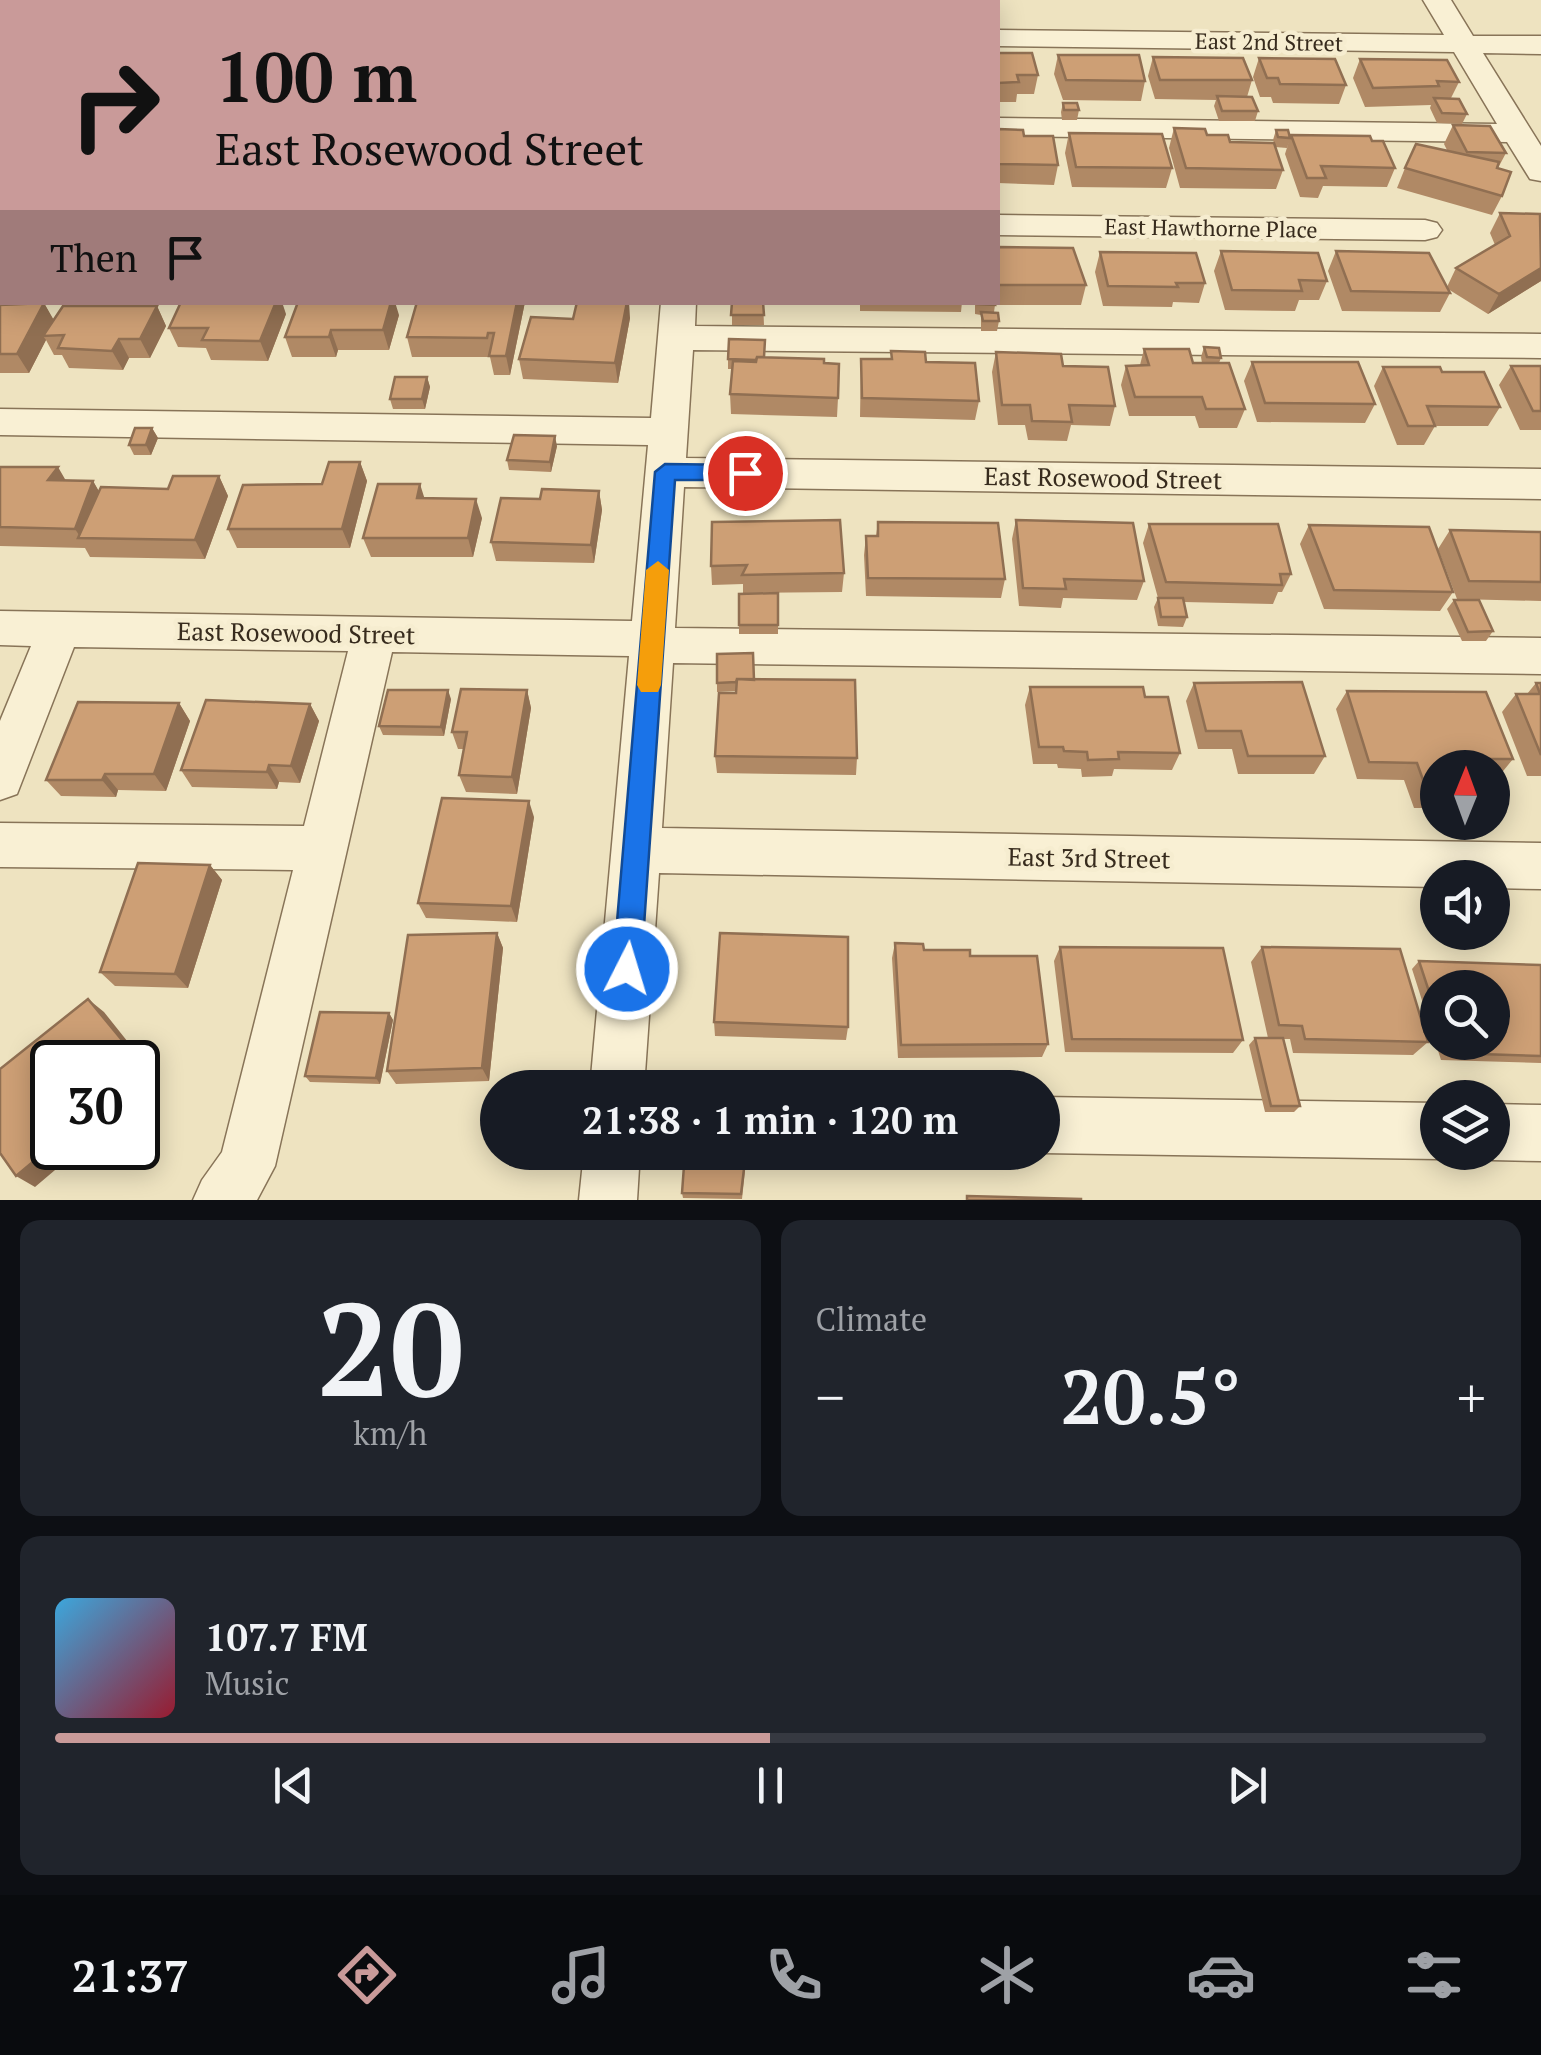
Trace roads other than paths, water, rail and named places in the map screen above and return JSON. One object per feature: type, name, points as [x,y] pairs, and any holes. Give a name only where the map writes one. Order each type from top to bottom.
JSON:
[{"type":"street","points":[[1437,0],[1541,172]]},
{"type":"street","name":"East 2nd Street","points":[[1000,38],[1541,44]]},
{"type":"street","points":[[1000,127],[1517,133]]},
{"type":"street","name":"East Hawthorne Place","points":[[1000,225],[1425,230]]},
{"type":"street","points":[[618,1070],[678,320],[1541,346]]},
{"type":"street","name":"East Rosewood Street","points":[[0,422],[667,452],[1541,484]]},
{"type":"street","name":"East Rosewood Street","points":[[0,628],[1541,656]]},
{"type":"street","points":[[0,779],[60,630]]},
{"type":"street","points":[[222,1200],[247,1166],[374,634]]},
{"type":"street","points":[[0,846],[323,848]]},
{"type":"street","name":"East 3rd Street","points":[[636,850],[1541,866]]},
{"type":"street","points":[[1060,1125],[1420,1131]]},
{"type":"street","points":[[1510,1132],[1541,1132]]},
{"type":"street","points":[[608,1200],[610,1170]]}]
